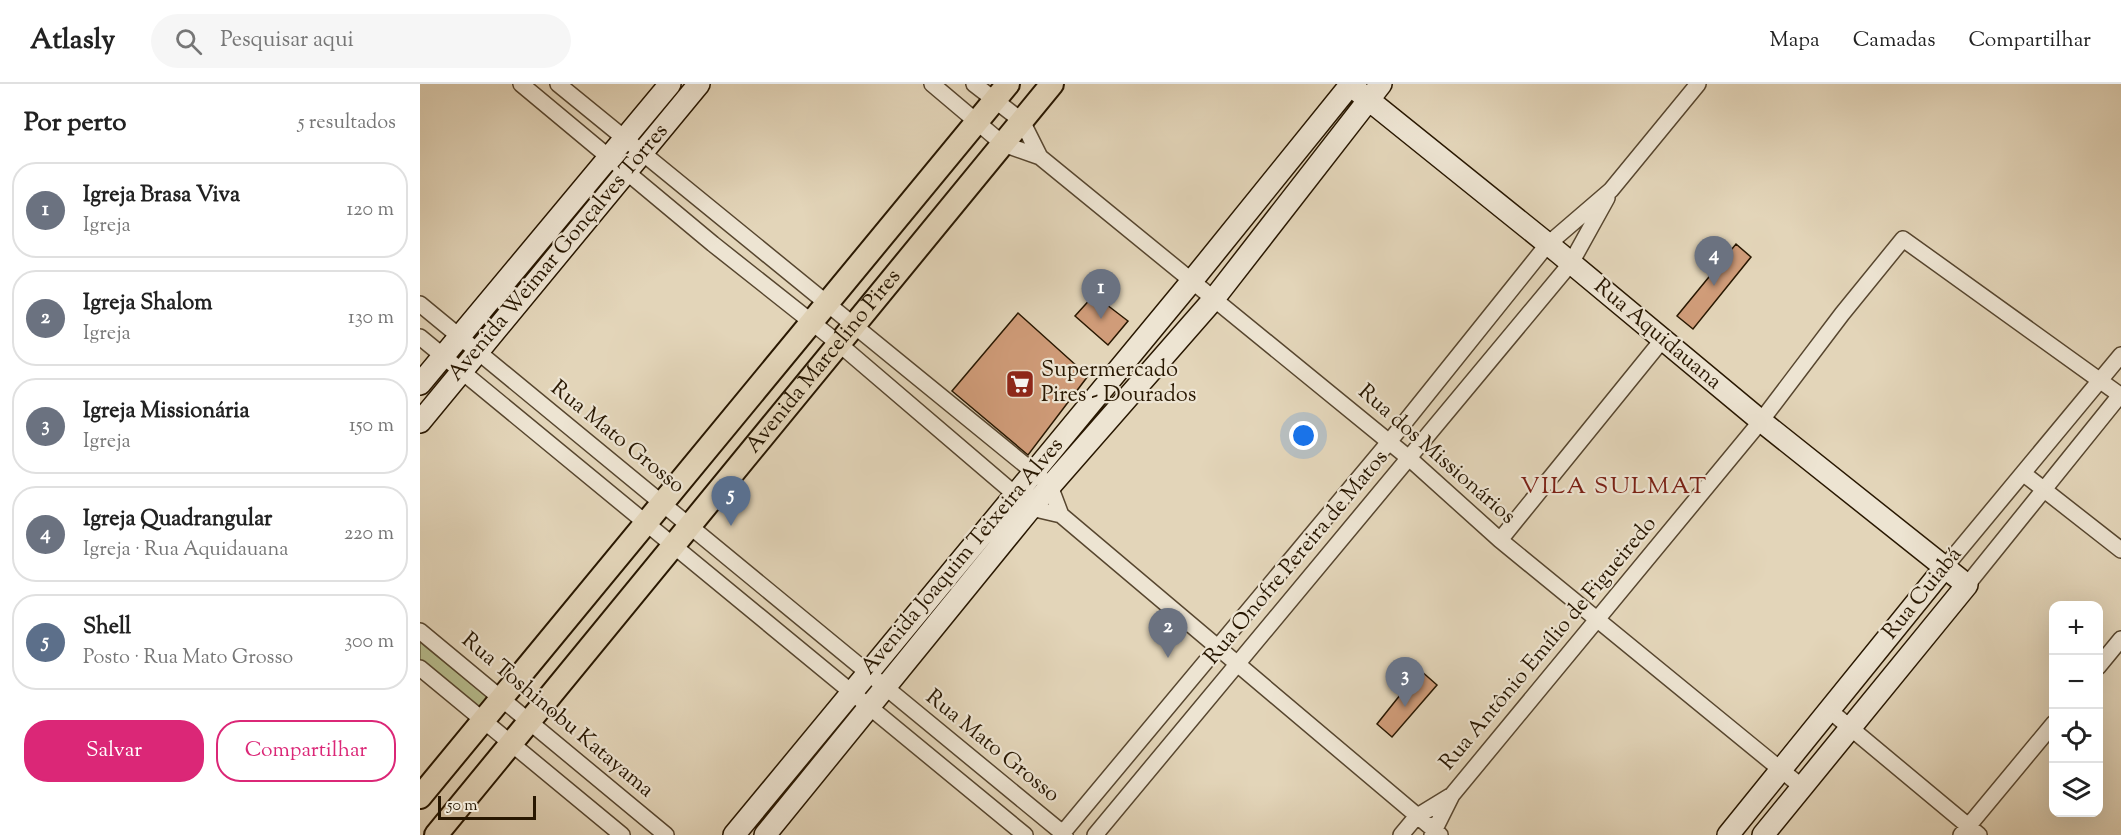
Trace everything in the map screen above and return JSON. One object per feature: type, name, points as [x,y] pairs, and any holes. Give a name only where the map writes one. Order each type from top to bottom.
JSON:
[{"type":"main road","name":"Avenida Weimar Gonçalves Torres","points":[[420,384],[670,84]]},
{"type":"main road","name":"Avenida Weimar Gonçalves Torres","points":[[420,422],[476,351],[699,84]]},
{"type":"main road","name":"Avenida Marcelino Pires","points":[[436,835],[1052,84]]},
{"type":"main road","name":"Rua Aquidauana","points":[[1350,84],[1375,92],[1546,245],[1571,263],[1761,422],[1967,585]]},
{"type":"main road","name":"Avenida Joaquim Teixeira Alves","points":[[765,835],[885,689],[1023,501],[1033,471],[1191,282],[1350,84]]},
{"type":"main road","name":"Avenida Marcelino Pires","points":[[420,797],[1001,92]]},
{"type":"main road","name":"Avenida Joaquim Teixeira Alves","points":[[734,835],[866,674],[1023,501],[1050,486],[1213,300],[1375,92]]},
{"type":"main road","name":"Rua Cuiabá","points":[[1728,835],[1945,567]]},
{"type":"main road","name":"Rua Cuiabá","points":[[1763,835],[1967,585]]},
{"type":"street","points":[[521,84],[713,244],[838,343],[1023,501],[1061,515],[1436,834]]},
{"type":"street","points":[[558,84],[1033,471],[1050,486],[1061,515]]},
{"type":"street","name":"Rua dos Missionários","points":[[932,84],[1003,144],[1041,157],[1410,459],[1500,540],[1802,787]]},
{"type":"street","name":"Rua dos Missionários","points":[[974,84],[1001,92],[1022,120],[1041,157]]},
{"type":"street","name":"Rua Onofre Pereira de Matos","points":[[1063,834],[1389,442],[1546,245],[1611,190],[1698,84]]},
{"type":"street","name":"Rua Onofre Pereira de Matos","points":[[1095,835],[1571,263],[1611,190]]},
{"type":"street","points":[[713,244],[730,224]]},
{"type":"street","name":"Rua Antônio Emílio de Figueiredo","points":[[1436,834],[1452,795],[1761,422],[1842,314],[1903,239],[2101,380]]},
{"type":"street","name":"Rua Mato Grosso","points":[[420,304],[663,503],[866,674],[1063,834]]},
{"type":"street","name":"Rua Mato Grosso","points":[[420,338],[647,522],[850,693],[1025,835]]},
{"type":"street","points":[[1500,540],[1663,339]]},
{"type":"street","name":"Rua Cuiabá","points":[[1945,567],[2121,356]]},
{"type":"street","points":[[2101,380],[2121,395]]},
{"type":"street","name":"Rua Cuiabá","points":[[1967,585],[2121,395]]},
{"type":"street","points":[[2024,474],[2121,550]]},
{"type":"street","name":"Rua Toshinobu Katayama","points":[[420,631],[666,835]]},
{"type":"street","points":[[2103,661],[2121,639]]},
{"type":"street","points":[[420,668],[622,835]]},
{"type":"street","points":[[1829,710],[1970,832],[2049,729]]},
{"type":"street","name":"Rua Antônio Emílio de Figueiredo","points":[[1401,835],[1416,817],[1452,795]]},
{"type":"green space","points":[[420,642],[492,701],[480,714],[420,661]]},
{"type":"building","points":[[1736,244],[1751,257],[1693,329],[1677,316]]},
{"type":"building","points":[[1094,295],[1128,321],[1108,345],[1075,316]]},
{"type":"building","name":"Supermercado Pires - Dourados","points":[[1018,313],[1088,376],[1028,455],[952,391]]},
{"type":"building","points":[[1420,670],[1437,685],[1392,737],[1377,724]]},
{"type":"place","name":"Igreja Quadrangular","points":[[1714,286]]},
{"type":"place","name":"Igreja Brasa Viva","points":[[1101,319]]},
{"type":"place","name":"Supermercado Pires - Dourados","points":[[1020,384]]},
{"type":"place","name":"Shell","points":[[731,526]]},
{"type":"place","name":"Igreja Shalom","points":[[1168,658]]},
{"type":"place","name":"Igreja Missionária","points":[[1405,707]]},
{"type":"district","name":"VILA SULMAT","points":[[1614,487]]}]
